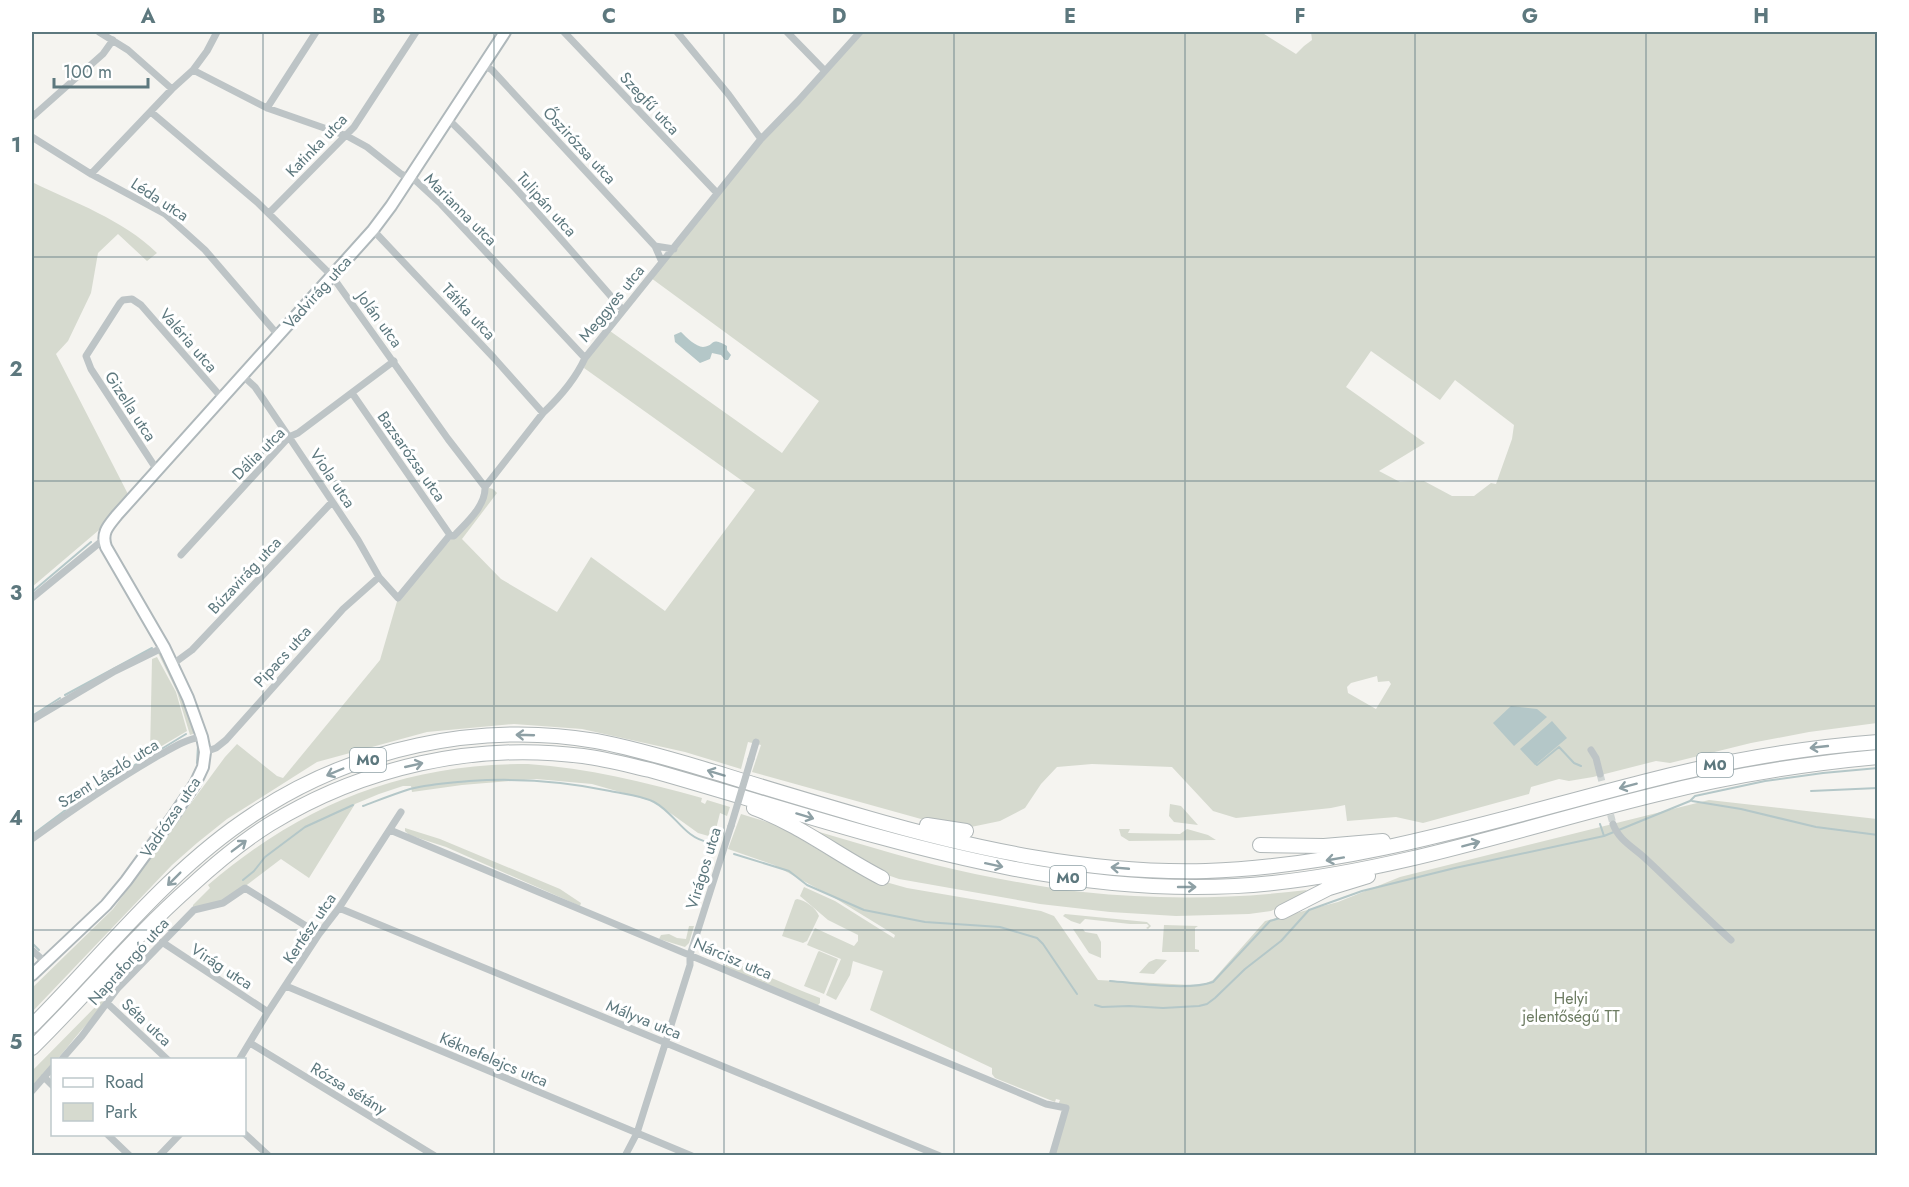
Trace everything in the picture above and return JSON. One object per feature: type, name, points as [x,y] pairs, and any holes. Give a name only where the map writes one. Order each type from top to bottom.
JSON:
[{"type":"highway","name":"M0","points":[[32,1026],[178,875],[214,843],[250,817],[292,791],[355,764],[392,752],[439,742],[503,735],[590,740],[652,754],[871,819],[978,847],[1075,864],[1174,871],[1237,870],[1351,856],[1433,837],[1657,778],[1730,762],[1804,749],[1878,742]]},
{"type":"highway","name":"M0","points":[[32,1048],[189,887],[258,832],[288,814],[354,783],[412,765],[443,759],[499,753],[583,756],[650,770],[942,854],[1029,872],[1123,884],[1206,887],[1301,880],[1366,869],[1705,783],[1794,766],[1878,757]]},
{"type":"highway","points":[[729,793],[750,807],[789,824],[852,863],[882,878]]},
{"type":"highway","points":[[871,819],[896,819],[966,831]]},
{"type":"highway","points":[[1260,845],[1324,846],[1433,837]]},
{"type":"highway","points":[[1281,912],[1329,888],[1396,869],[1414,858]]},
{"type":"street","points":[[99,32],[128,50],[172,88]]},
{"type":"street","points":[[91,174],[172,88],[193,70],[217,32]]},
{"type":"street","points":[[267,108],[316,32]]},
{"type":"street","name":"Katinka utca","points":[[268,213],[354,128],[416,32]]},
{"type":"street","name":"Vadvirág utca","points":[[104,536],[113,520],[373,230],[505,32]]},
{"type":"street","name":"Szegfű utca","points":[[564,32],[717,193]]},
{"type":"street","points":[[677,32],[729,95],[761,139]]},
{"type":"street","points":[[786,32],[824,70]]},
{"type":"street","name":"Meggyes utca","points":[[398,597],[450,534],[454,536],[472,516],[486,496],[485,487],[551,406],[623,310],[761,139],[860,32]]},
{"type":"street","points":[[32,117],[103,54],[113,40]]},
{"type":"street","name":"Őszirózsa utca","points":[[483,65],[492,70],[656,246],[662,262]]},
{"type":"street","name":"Marianna utca","points":[[193,70],[267,108],[346,136],[367,147],[401,174],[416,181],[441,204],[585,358]]},
{"type":"street","name":"Jolán utca","points":[[151,112],[268,213],[332,276],[485,487]]},
{"type":"street","name":"Tulipán utca","points":[[448,119],[525,199],[623,310]]},
{"type":"street","name":"Léda utca","points":[[32,137],[91,174],[165,214],[195,240],[278,335]]},
{"type":"street","name":"Tátika utca","points":[[373,230],[543,413]]},
{"type":"street","points":[[656,246],[674,249]]},
{"type":"street","name":"Gizella utca","points":[[136,301],[128,298],[120,303],[86,356],[91,369],[157,470]]},
{"type":"street","name":"Valéria utca","points":[[136,301],[222,398]]},
{"type":"street","name":"Dália utca","points":[[181,555],[289,437],[298,433],[394,361]]},
{"type":"street","name":"Viola utca","points":[[242,375],[252,384],[289,437],[358,540],[379,577],[398,597]]},
{"type":"street","name":"Bazsarózsa utca","points":[[352,393],[450,534]]},
{"type":"street","name":"Búzavirág utca","points":[[173,664],[192,650],[332,502]]},
{"type":"street","points":[[32,598],[104,536]]},
{"type":"street","name":"Vadrózsa utca","points":[[32,975],[106,905],[126,881],[195,784],[203,767],[205,752],[191,704],[164,647],[106,547],[104,536]]},
{"type":"street","name":"Pipacs utca","points":[[205,752],[216,748],[226,740],[342,609],[379,577]]},
{"type":"street","points":[[32,720],[115,671],[164,647]]},
{"type":"street","name":"Szent László utca","points":[[32,839],[79,805],[149,761],[190,738],[202,737]]},
{"type":"street","name":"Virágos utca","points":[[625,1155],[637,1133],[666,1043],[690,965],[690,955],[756,742]]},
{"type":"street","points":[[1591,750],[1596,758],[1600,774]]},
{"type":"street","name":"Kertész utca","points":[[240,1058],[401,812]]},
{"type":"street","name":"Nárcisz utca","points":[[390,830],[1046,1104],[1066,1108],[1052,1155]]},
{"type":"street","points":[[1615,830],[1731,940]]},
{"type":"street","name":"Napraforgó utca","points":[[62,1058],[118,988],[194,910],[223,903],[245,888],[319,934]]},
{"type":"street","name":"Mályva utca","points":[[339,908],[940,1155]]},
{"type":"street","name":"Virág utca","points":[[162,942],[268,1012]]},
{"type":"street","points":[[32,950],[46,963]]},
{"type":"street","name":"Kéknefelejcs utca","points":[[286,986],[692,1155]]},
{"type":"street","name":"Séta utca","points":[[107,1003],[167,1058]]},
{"type":"street","name":"Rózsa sétány","points":[[250,1043],[435,1155]]},
{"type":"street","points":[[32,1091],[51,1069]]},
{"type":"street","points":[[44,1077],[51,1084]]},
{"type":"street","points":[[246,1134],[268,1155]]},
{"type":"street","points":[[109,1136],[130,1155]]},
{"type":"street","points":[[159,1155],[178,1136]]},
{"type":"green space","points":[[860,32],[1261,32],[1296,54],[1312,40],[1311,32],[1877,32],[1877,723],[1751,743],[1670,763],[1656,761],[1593,777],[1569,781],[1559,779],[1531,787],[1529,794],[1423,823],[1396,817],[1347,821],[1345,805],[1236,818],[1213,811],[1172,767],[1092,764],[1057,767],[1041,784],[1025,808],[1000,821],[971,827],[939,824],[752,772],[761,745],[748,742],[741,769],[685,752],[582,729],[514,724],[427,732],[317,762],[227,819],[172,865],[32,1012],[32,988],[113,909],[237,744],[277,776],[283,778],[380,660],[398,598],[472,516],[485,487],[497,493],[462,539],[501,579],[557,612],[591,557],[665,611],[755,490],[584,368],[586,360],[610,331],[782,453],[819,401],[651,278],[717,193]],"holes":[[[1371,351],[1440,400],[1455,380],[1514,425],[1512,439],[1496,484],[1491,483],[1474,496],[1452,496],[1424,481],[1400,482],[1379,471],[1425,443],[1346,387]],[[1377,676],[1378,682],[1389,681],[1391,684],[1376,709],[1348,693],[1347,687],[1351,683]]]},
{"type":"green space","points":[[32,182],[113,221],[157,253],[147,261],[118,234],[98,253],[91,293],[68,341],[56,354],[130,498],[99,530],[32,587]]},
{"type":"green space","points":[[158,653],[163,653],[174,673],[176,688],[184,699],[196,727],[193,734],[190,735],[177,692]]},
{"type":"green space","points":[[157,657],[176,692],[187,731],[150,753],[152,659]]},
{"type":"green space","points":[[528,764],[616,776],[702,798],[701,802],[705,804],[707,800],[730,807],[727,816],[720,813],[716,829],[719,839],[698,833],[655,802],[592,784],[536,779],[412,792],[411,786],[403,786],[355,804],[309,878],[281,859],[235,894],[214,904],[193,907],[210,888],[208,885],[280,832],[356,794],[396,781],[438,772],[482,766]]},
{"type":"green space","name":"Helyi jelentőségű TT","points":[[1709,800],[1877,819],[1877,1155],[1052,1155],[1065,1108],[1057,1107],[1060,1100],[1056,1099],[1055,1102],[995,1078],[992,1068],[870,1010],[883,971],[853,961],[850,975],[836,1000],[826,995],[841,959],[807,945],[815,928],[854,946],[858,941],[858,935],[828,920],[800,896],[804,887],[835,901],[894,938],[895,935],[833,897],[774,865],[728,849],[741,814],[777,825],[861,875],[907,888],[1041,911],[1054,916],[1098,980],[1202,985],[1213,980],[1265,921],[1338,902],[1400,877]]},
{"type":"green space","points":[[1170,804],[1181,806],[1198,825],[1174,822],[1169,816]]},
{"type":"green space","points":[[405,828],[440,839],[560,889],[581,903],[580,906],[446,847],[409,835]]},
{"type":"green space","points":[[1119,829],[1130,829],[1128,833],[1180,834],[1187,829],[1208,835],[1216,840],[1129,841],[1121,836]]},
{"type":"green space","points":[[816,831],[955,870],[1083,892],[1195,897],[1307,890],[1294,900],[1271,911],[1249,914],[1176,916],[1110,912],[1040,904],[899,879],[870,869]]},
{"type":"green space","points":[[797,899],[810,905],[819,916],[807,941],[803,943],[782,936]]},
{"type":"green space","points":[[1065,914],[1147,922],[1151,926],[1148,929],[1147,924],[1085,919],[1080,924],[1063,916]]},
{"type":"green space","points":[[1164,925],[1198,926],[1195,928],[1195,949],[1199,952],[1162,952]]},
{"type":"green space","points":[[689,926],[694,926],[689,943],[685,947],[659,939],[661,935],[669,934],[686,939]]},
{"type":"green space","points":[[1073,929],[1083,929],[1085,932],[1097,934],[1101,942],[1101,958],[1089,953]]},
{"type":"green space","points":[[819,951],[838,959],[824,994],[804,986]]},
{"type":"green space","points":[[1156,959],[1167,960],[1154,974],[1139,973],[1149,962]]},
{"type":"green space","points":[[727,961],[820,998],[820,1003],[817,1006],[725,967]]},
{"type":"green space","points":[[108,994],[100,1010],[58,1058],[51,1058],[51,1066],[32,1087],[32,1071]]},
{"type":"shaded area","points":[[681,332],[700,347],[715,342],[721,343],[727,346],[731,355],[728,360],[725,360],[721,355],[712,353],[710,359],[700,363],[675,342],[674,335]]},
{"type":"shaded area","points":[[1511,706],[1537,709],[1547,717],[1514,746],[1493,723]]},
{"type":"shaded area","points":[[1552,721],[1567,738],[1535,765],[1520,749]]},
{"type":"waterway","points":[[32,592],[91,542]]},
{"type":"waterway","points":[[65,695],[152,648]]},
{"type":"waterway","points":[[32,716],[60,698]]},
{"type":"waterway","points":[[150,756],[186,734]]},
{"type":"waterway","points":[[197,763],[198,746]]},
{"type":"waterway","points":[[1536,764],[1559,747],[1574,763],[1581,766]]},
{"type":"waterway","points":[[123,772],[147,758]]},
{"type":"waterway","points":[[1600,824],[1604,836],[1690,801],[1695,796],[1765,781],[1878,768]]},
{"type":"waterway","points":[[32,835],[79,800],[118,775]]},
{"type":"waterway","points":[[363,806],[425,786],[469,781],[540,781],[593,788],[649,800],[668,812],[692,836],[708,842]]},
{"type":"waterway","points":[[1811,791],[1878,788]]},
{"type":"waterway","points":[[1692,801],[1741,809],[1816,827],[1878,835]]},
{"type":"waterway","points":[[243,880],[265,857],[305,827],[353,805]]},
{"type":"waterway","points":[[1095,1005],[1163,1008],[1207,1004],[1245,969],[1281,941],[1309,910],[1362,891],[1455,868],[1604,836]]},
{"type":"waterway","points":[[734,854],[789,871],[807,885],[864,910],[925,922],[1000,927],[1037,938],[1077,994]]},
{"type":"waterway","points":[[1110,981],[1177,986],[1203,985],[1213,982],[1270,921],[1280,918]]},
{"type":"waterway","points":[[32,943],[39,950]]},
{"type":"tunnel","points":[[1600,774],[1613,824]]}]
